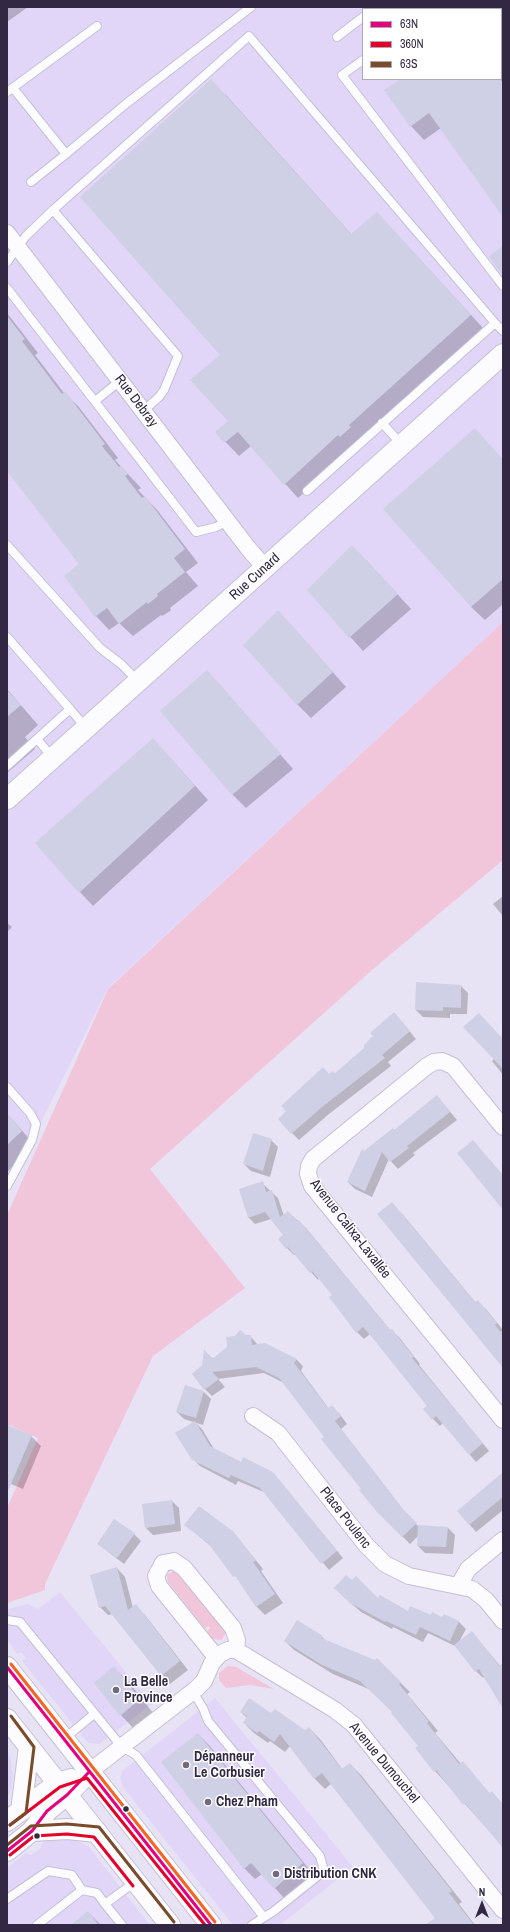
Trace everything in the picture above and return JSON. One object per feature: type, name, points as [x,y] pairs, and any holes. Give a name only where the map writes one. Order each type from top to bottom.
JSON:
[{"type":"street","name":"Rue Debray","points":[[7,233],[227,521],[266,568]]},
{"type":"street","name":"Rue Cunard","points":[[7,799],[503,354]]},
{"type":"street","name":"Avenue Calixa-Lavallée","points":[[503,1127],[453,1066],[442,1061],[434,1062],[427,1066],[313,1159],[309,1166],[308,1174],[312,1186],[503,1420]]},
{"type":"street","name":"Place Poulenc","points":[[253,1416],[278,1433],[366,1545],[385,1564],[409,1576],[459,1585],[478,1592],[503,1622]]},
{"type":"street","points":[[459,1585],[468,1569],[503,1540]]},
{"type":"street","points":[[14,1816],[89,1772],[192,1692],[204,1681],[216,1657],[225,1651],[236,1650],[237,1640],[233,1628],[184,1568],[174,1561],[167,1561],[157,1571],[156,1581],[216,1657]]},
{"type":"street","name":"Avenue Dumouchel","points":[[236,1650],[335,1710],[354,1725],[503,1910]]},
{"type":"street","points":[[7,1667],[211,1925]]},
{"type":"street","points":[[7,1719],[170,1925]]},
{"type":"street","points":[[14,1816],[29,1746]]},
{"type":"street","points":[[7,1851],[32,1831],[62,1789]]},
{"type":"street","points":[[32,1831],[67,1829],[96,1832]]},
{"type":"lane","points":[[31,182],[127,103],[251,7]]},
{"type":"lane","points":[[337,37],[362,18]]},
{"type":"lane","points":[[66,154],[10,90],[97,26]]},
{"type":"lane","points":[[7,262],[19,248],[26,236],[53,210],[249,36],[503,331]]},
{"type":"lane","points":[[362,61],[342,75],[503,286]]},
{"type":"lane","points":[[53,210],[178,356],[164,390],[143,411]]},
{"type":"lane","points":[[7,288],[196,532],[210,530],[227,521]]},
{"type":"lane","points":[[307,491],[495,323]]},
{"type":"lane","points":[[94,401],[120,381]]},
{"type":"lane","points":[[382,423],[402,445]]},
{"type":"lane","points":[[7,545],[100,648],[121,664],[139,682]]},
{"type":"lane","points":[[7,637],[86,728]]},
{"type":"lane","points":[[7,766],[70,710]]},
{"type":"lane","points":[[37,739],[53,758]]},
{"type":"lane","points":[[7,1087],[30,1113],[36,1124],[32,1140],[7,1186]]},
{"type":"lane","points":[[7,1620],[20,1622],[122,1747],[136,1755],[264,1916]]},
{"type":"lane","points":[[192,1692],[201,1704],[208,1721],[320,1856],[324,1871],[274,1911],[252,1925]]},
{"type":"lane","points":[[63,1739],[94,1714]]},
{"type":"lane","points":[[7,1900],[48,1871],[72,1875],[82,1890],[97,1893],[122,1925]]},
{"type":"lane","points":[[106,1904],[135,1881]]},
{"type":"lane","points":[[36,1925],[82,1890]]},
{"type":"shaded area","points":[[7,7],[503,7],[503,622],[108,988],[7,1190]]},
{"type":"shaded area","points":[[503,622],[503,860],[372,970],[150,1169],[245,1288],[153,1356],[45,1584],[45,1590],[7,1603],[7,1508],[38,1438],[9,1425],[7,1429],[7,1215],[108,989]]},
{"type":"shaded area","points":[[173,1571],[180,1573],[225,1631],[222,1640],[213,1639],[207,1632],[210,1628],[208,1626],[205,1629],[168,1582],[167,1575]]},
{"type":"shaded area","points":[[60,1592],[152,1704],[99,1744],[88,1743],[22,1661],[26,1658],[21,1652],[17,1654],[7,1640],[7,1609],[28,1604],[38,1609]]},
{"type":"shaded area","points":[[228,1666],[236,1667],[274,1689],[250,1685],[226,1688],[219,1680],[219,1673]]},
{"type":"shaded area","points":[[215,1698],[353,1867],[280,1925],[233,1925],[123,1787],[120,1777],[122,1771]]},
{"type":"shaded area","points":[[7,1748],[11,1761],[13,1778],[12,1788],[7,1798]]},
{"type":"shaded area","points":[[52,1838],[73,1839],[89,1847],[150,1925],[7,1925],[7,1868],[26,1853],[31,1855],[41,1848],[41,1845],[45,1841]]},
{"type":"building","points":[[211,79],[351,234],[377,212],[471,315],[349,425],[351,427],[340,437],[338,435],[284,485],[238,432],[224,443],[215,432],[228,421],[190,380],[220,355],[80,197]]},
{"type":"building","points":[[399,80],[501,80],[503,84],[503,217],[429,113],[410,127],[384,90]]},
{"type":"building","points":[[503,246],[503,276],[489,256]]},
{"type":"building","points":[[7,316],[25,339],[22,341],[62,394],[65,391],[105,444],[102,446],[119,467],[121,465],[128,474],[125,476],[142,498],[145,496],[185,549],[174,558],[185,572],[157,594],[158,596],[148,604],[147,602],[119,624],[107,608],[95,617],[64,576],[79,564],[7,471]]},
{"type":"building","points":[[475,428],[503,460],[503,579],[471,607],[383,509]]},
{"type":"building","points":[[352,545],[398,594],[349,638],[307,590]]},
{"type":"building","points":[[278,610],[333,672],[297,705],[243,645]]},
{"type":"building","points":[[207,670],[281,754],[232,795],[160,711]]},
{"type":"building","points":[[7,690],[21,705],[7,717]]},
{"type":"building","points":[[153,738],[195,786],[79,893],[35,843]]},
{"type":"building","points":[[416,982],[461,985],[461,1008],[443,1007],[443,1011],[415,1010]]},
{"type":"building","points":[[394,1012],[410,1031],[382,1055],[385,1058],[322,1107],[291,1134],[278,1119],[286,1111],[281,1106],[323,1067],[329,1074],[333,1071],[335,1073],[364,1048],[364,1045],[373,1036],[370,1033]]},
{"type":"building","points":[[479,1013],[503,1039],[503,1069],[463,1027]]},
{"type":"building","points":[[437,1095],[450,1112],[407,1146],[409,1148],[390,1162],[382,1152],[365,1191],[347,1182],[362,1149],[364,1151],[393,1128],[394,1130]]},
{"type":"building","points":[[7,1114],[22,1131],[7,1145]]},
{"type":"building","points":[[253,1133],[272,1139],[263,1171],[243,1164]]},
{"type":"building","points":[[473,1140],[503,1175],[503,1210],[457,1153]]},
{"type":"building","points":[[263,1181],[266,1192],[272,1190],[280,1217],[288,1211],[297,1221],[299,1220],[390,1330],[392,1329],[414,1357],[412,1358],[483,1443],[469,1455],[436,1416],[432,1420],[423,1409],[427,1406],[363,1327],[356,1333],[329,1297],[332,1295],[312,1271],[310,1273],[288,1247],[286,1249],[278,1239],[283,1235],[265,1212],[248,1218],[239,1189]]},
{"type":"building","points":[[392,1202],[475,1302],[478,1300],[497,1323],[495,1325],[503,1335],[503,1368],[377,1214]]},
{"type":"building","points":[[240,1330],[246,1335],[251,1335],[252,1345],[265,1343],[297,1359],[294,1363],[328,1408],[332,1405],[341,1416],[335,1421],[402,1508],[417,1523],[402,1537],[377,1512],[359,1490],[361,1489],[321,1439],[324,1437],[279,1378],[256,1367],[212,1372],[219,1379],[204,1390],[192,1374],[202,1365],[204,1349],[212,1359],[227,1347],[226,1337],[235,1336]]},
{"type":"building","points":[[185,1385],[204,1391],[196,1418],[176,1412]]},
{"type":"building","points":[[195,1421],[210,1446],[241,1462],[243,1457],[273,1472],[337,1551],[321,1564],[260,1488],[231,1475],[229,1478],[192,1460],[175,1433]]},
{"type":"building","points":[[7,1425],[32,1435],[7,1493]]},
{"type":"building","points":[[503,1472],[503,1497],[469,1525],[457,1511]]},
{"type":"building","points":[[172,1500],[175,1524],[145,1528],[142,1504]]},
{"type":"building","points":[[199,1506],[234,1532],[256,1561],[253,1562],[275,1594],[256,1607],[235,1576],[233,1577],[208,1543],[184,1525]]},
{"type":"building","points":[[114,1519],[135,1533],[117,1558],[97,1544]]},
{"type":"building","points":[[418,1525],[448,1527],[446,1547],[417,1546]]},
{"type":"building","points":[[117,1567],[128,1610],[136,1604],[180,1661],[161,1676],[105,1606],[99,1608],[90,1575]]},
{"type":"building","points":[[346,1575],[352,1580],[356,1576],[378,1598],[380,1595],[408,1611],[410,1606],[431,1615],[432,1612],[442,1617],[444,1614],[459,1621],[450,1641],[420,1627],[416,1635],[386,1621],[385,1622],[354,1605],[353,1606],[334,1588]]},
{"type":"building","points":[[297,1620],[323,1636],[321,1638],[375,1660],[377,1658],[401,1682],[399,1684],[459,1764],[463,1761],[489,1793],[492,1791],[503,1805],[503,1848],[465,1803],[463,1805],[436,1770],[434,1772],[415,1748],[418,1746],[391,1713],[392,1712],[360,1681],[322,1665],[284,1641]]},
{"type":"building","points":[[472,1631],[499,1666],[503,1663],[503,1709],[479,1669],[475,1672],[454,1645]]},
{"type":"building","points":[[114,1666],[140,1699],[120,1716],[94,1683]]},
{"type":"building","points":[[249,1698],[271,1713],[275,1709],[305,1730],[309,1727],[342,1769],[350,1763],[452,1891],[449,1893],[474,1925],[425,1925],[435,1918],[322,1773],[314,1779],[280,1734],[274,1742],[259,1731],[257,1733],[243,1723],[247,1716],[240,1712]]},
{"type":"building","points":[[198,1733],[303,1863],[274,1889],[251,1863],[244,1869],[161,1762]]},
{"type":"building","points":[[88,1911],[99,1925],[71,1925]]},
{"type":"transit line","points":[[11,1664],[215,1922]]},
{"type":"transit line","name":"63N","points":[[7,1667],[211,1925]]},
{"type":"transit line","name":"63S","points":[[10,1825],[26,1813],[34,1747],[11,1716]]},
{"type":"transit line","name":"63N","points":[[7,1851],[32,1831],[47,1811],[67,1795],[89,1772]]},
{"type":"transit line","name":"360N","points":[[10,1825],[60,1787],[87,1778],[205,1925]]},
{"type":"transit line","name":"63S","points":[[7,1845],[31,1826],[67,1824],[99,1827],[174,1922]]},
{"type":"transit line","name":"360N","points":[[10,1855],[34,1836],[67,1834],[94,1837],[133,1886]]},
{"type":"place","name":"La Belle Province","points":[[116,1690]]},
{"type":"place","name":"Dépanneur Le Corbusier","points":[[186,1765]]},
{"type":"place","name":"Chez Pham","points":[[208,1802]]},
{"type":"place","name":"Distribution CNK","points":[[276,1874]]}]
